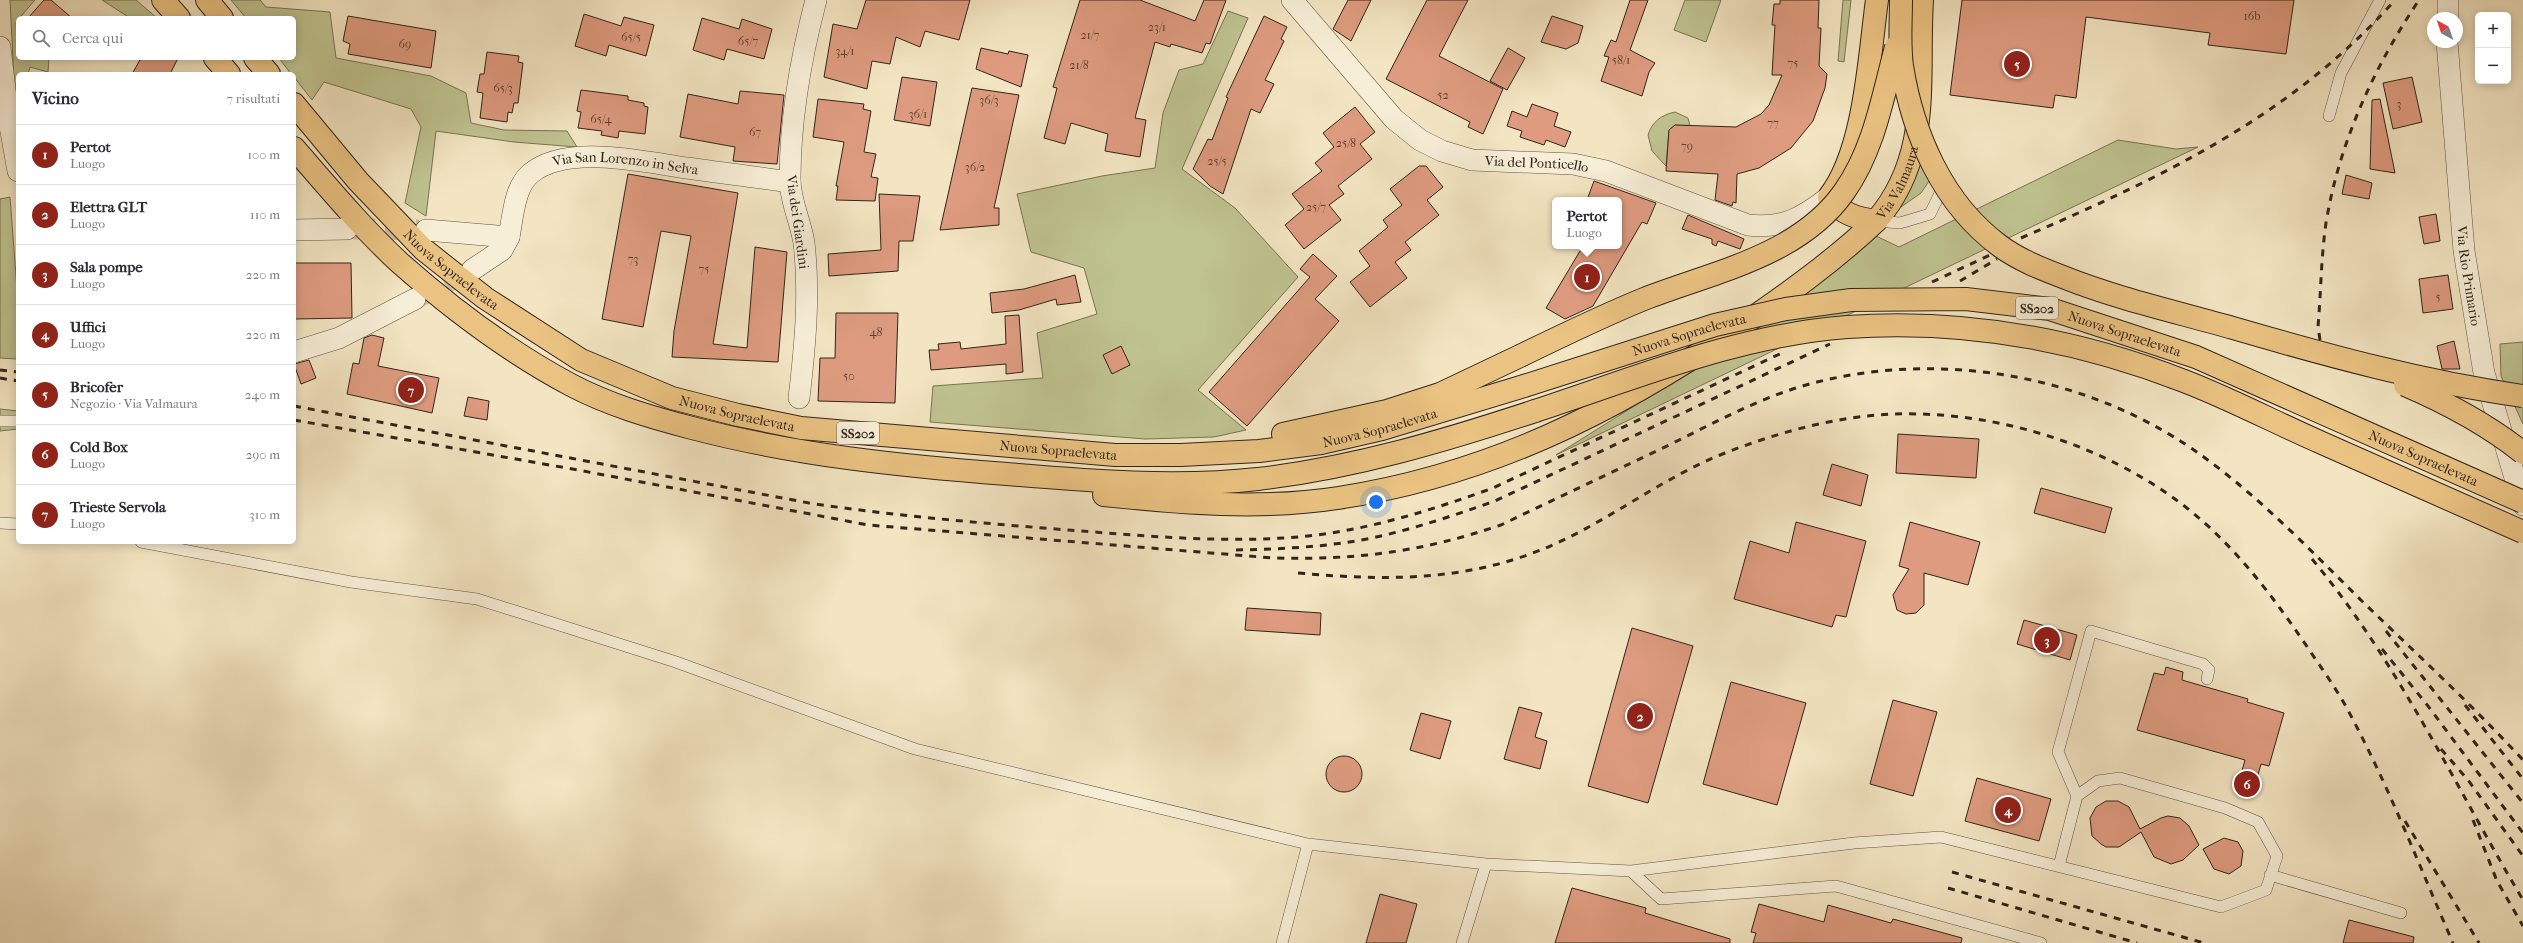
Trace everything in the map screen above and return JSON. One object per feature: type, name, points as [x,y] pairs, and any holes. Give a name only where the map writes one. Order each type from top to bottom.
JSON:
[{"type":"main road","points":[[163,0],[177,16]]},
{"type":"main road","points":[[207,0],[220,16]]},
{"type":"main road","points":[[1829,197],[1845,170],[1858,126],[1877,0]]},
{"type":"main road","points":[[1901,0],[1900,32],[1902,65],[1916,129],[1930,160],[1949,193],[1974,222],[2001,247],[2034,266],[2091,288],[2350,362],[2465,388],[2523,396]]},
{"type":"main road","name":"Via Valmaura","points":[[1829,197],[1838,209],[1850,216],[1876,221],[1891,204],[1903,179],[1916,142],[1919,120],[1922,0]]},
{"type":"main road","points":[[1181,455],[1386,411],[1440,394],[1601,316],[1767,253],[1829,211],[1845,191],[1868,148],[1900,32]]},
{"type":"main road","points":[[216,60],[227,72]]},
{"type":"main road","points":[[258,60],[267,72]]},
{"type":"main road","name":"Nuova Sopraelevata","points":[[296,106],[358,180],[423,249],[485,298],[581,360],[672,398],[738,415],[801,428],[1115,454],[1181,455],[1260,451],[1320,442],[1382,429],[1524,386],[1715,324],[1786,308],[1851,300],[1966,299],[2050,309],[2196,357],[2523,502]]},
{"type":"main road","name":"Nuova Sopraelevata","points":[[296,150],[399,262],[494,339],[572,386],[639,414],[734,439],[798,451],[919,467],[1115,482],[1193,483],[1257,479],[1320,470],[1390,455],[1535,411],[1660,369],[1724,350],[1794,334],[1846,327],[1962,327],[2046,339],[2125,360],[2186,382],[2523,532]]},
{"type":"main road","points":[[919,467],[1004,485],[1178,502],[1270,503],[1335,499],[1405,486],[1466,469],[1546,438],[1635,394],[1697,356],[1761,312],[1836,257],[1876,221]]},
{"type":"main road","points":[[2350,362],[2444,401],[2499,434],[2523,453]]},
{"type":"street","name":"Via dei Giardini","points":[[799,398],[804,354],[807,305],[804,242],[790,182],[796,106],[806,45],[816,0]]},
{"type":"street","name":"Via del Ponticello","points":[[1292,0],[1394,119],[1420,140],[1442,151],[1472,160],[1573,164],[1606,171],[1650,186],[1702,209],[1748,225],[1766,227],[1787,223],[1808,213],[1829,197]]},
{"type":"street","points":[[2448,0],[2448,12]]},
{"type":"street","points":[[0,47],[8,115],[16,161]]},
{"type":"street","name":"Via Rio Primario","points":[[2447,48],[2464,251],[2484,373],[2523,505]]},
{"type":"street","name":"Via San Lorenzo in Selva","points":[[472,270],[502,250],[509,237],[518,192],[529,174],[547,164],[571,158],[605,157],[790,182]]},
{"type":"street","points":[[296,230],[347,229]]},
{"type":"street","points":[[426,230],[509,237]]},
{"type":"street","points":[[296,351],[339,338],[415,299]]},
{"type":"lane","points":[[2329,116],[2341,73],[2380,0]]},
{"type":"lane","points":[[1876,221],[1900,223],[1920,218],[1930,214],[1940,197],[1946,180],[1944,165],[1919,120]]},
{"type":"lane","points":[[0,421],[16,420]]},
{"type":"lane","points":[[0,523],[16,524]]},
{"type":"lane","points":[[152,544],[351,582],[477,599],[676,662],[915,749],[1308,844],[1486,864],[1631,870],[1854,843],[1941,837],[2221,906],[2266,890],[2276,856],[2258,822],[2225,808],[2120,778],[2098,780],[2076,796]]},
{"type":"lane","points":[[2059,866],[2076,796],[2058,752],[2091,631],[2203,664],[2208,670],[2207,679]]},
{"type":"lane","points":[[1282,943],[1308,844]]},
{"type":"lane","points":[[1462,943],[1486,864]]},
{"type":"lane","points":[[1631,870],[1661,899],[1836,886],[2041,943]]},
{"type":"lane","points":[[2270,875],[2400,913]]},
{"type":"green space","points":[[10,0],[35,0],[21,16],[16,16],[16,60],[49,60],[48,72],[30,67],[29,72],[16,72],[16,102]]},
{"type":"green space","points":[[102,0],[136,0],[155,16],[127,16]]},
{"type":"green space","points":[[231,0],[260,0],[266,7],[330,12],[336,58],[431,76],[466,93],[471,123],[504,130],[567,131],[577,147],[514,142],[436,131],[426,216],[405,203],[421,127],[411,109],[324,82],[312,100],[296,80],[296,72],[290,72],[280,60],[296,60],[296,16],[244,16]]},
{"type":"green space","points":[[1685,0],[1721,0],[1706,42],[1674,30]]},
{"type":"green space","points":[[1843,0],[1851,0],[1844,62],[1838,61]]},
{"type":"green space","points":[[1228,11],[1248,18],[1182,169],[1235,208],[1298,277],[1198,390],[1246,430],[1214,437],[1145,439],[930,422],[933,386],[1043,378],[1037,333],[1097,314],[1084,268],[1031,252],[1017,194],[1102,176],[1155,168],[1163,113],[1179,70],[1203,64]]},
{"type":"green space","points":[[1675,112],[1688,118],[1690,126],[1675,125],[1669,130],[1666,166],[1652,151],[1648,135],[1652,126],[1661,117]]},
{"type":"green space","points":[[2118,140],[2176,149],[2198,147],[1556,455],[1759,328],[1827,277],[1876,236],[1899,247]]},
{"type":"green space","points":[[1925,141],[1931,178],[1921,193],[1901,207],[1917,169]]},
{"type":"green space","points":[[10,197],[16,276],[16,359],[0,358],[0,199]]},
{"type":"green space","points":[[2523,342],[2523,424],[2501,376],[2500,344]]},
{"type":"green space","points":[[0,409],[16,411],[16,429],[0,431]]},
{"type":"building","points":[[44,0],[51,0],[70,16],[30,16]]},
{"type":"building","points":[[866,0],[970,0],[959,40],[925,31],[920,47],[896,37],[890,64],[872,61],[867,89],[824,77],[833,24],[857,29]]},
{"type":"building","points":[[1080,0],[1140,0],[1195,21],[1204,0],[1226,0],[1210,44],[1206,43],[1202,53],[1171,44],[1170,47],[1155,42],[1135,118],[1146,120],[1140,157],[1105,151],[1108,134],[1071,123],[1065,144],[1044,138],[1057,88],[1053,87]]},
{"type":"building","points":[[1348,0],[1371,0],[1351,41],[1333,29]]},
{"type":"building","points":[[1427,0],[1468,0],[1439,56],[1503,89],[1483,134],[1468,127],[1470,122],[1386,79]]},
{"type":"building","points":[[1630,0],[1648,0],[1630,50],[1655,63],[1649,72],[1642,96],[1601,81],[1609,57],[1604,56],[1611,40],[1616,42]]},
{"type":"building","points":[[1780,0],[1819,0],[1818,28],[1821,28],[1819,66],[1827,74],[1825,88],[1813,121],[1791,148],[1759,168],[1737,174],[1736,203],[1733,202],[1732,206],[1715,200],[1718,174],[1666,171],[1669,130],[1675,125],[1736,127],[1761,114],[1769,105],[1782,75],[1772,75],[1775,25],[1772,25],[1774,4],[1780,4]]},
{"type":"building","points":[[1962,0],[2294,0],[2286,54],[2208,45],[2210,33],[2086,17],[2076,98],[2055,95],[2053,108],[1950,95]]},
{"type":"building","points":[[584,14],[621,26],[624,17],[654,25],[646,56],[609,45],[606,56],[575,46]]},
{"type":"building","points":[[348,16],[436,31],[431,68],[348,54],[350,44],[343,41]]},
{"type":"building","points":[[1264,16],[1287,27],[1281,39],[1284,41],[1265,80],[1274,84],[1260,113],[1251,109],[1223,194],[1210,186],[1193,169],[1208,139],[1212,140],[1228,98],[1226,97]]},
{"type":"building","points":[[1552,16],[1583,26],[1578,43],[1566,49],[1541,42]]},
{"type":"building","points":[[702,18],[739,29],[742,19],[772,29],[764,59],[727,49],[724,60],[693,50]]},
{"type":"building","points":[[981,48],[1008,54],[1009,51],[1028,55],[1021,87],[976,69]]},
{"type":"building","points":[[1508,48],[1525,58],[1507,90],[1490,81]]},
{"type":"building","points":[[487,52],[519,56],[518,62],[523,63],[518,103],[514,103],[512,113],[508,112],[507,122],[480,118],[483,93],[477,92],[480,74],[484,74]]},
{"type":"building","points":[[140,60],[177,60],[171,72],[133,72]]},
{"type":"building","points":[[902,77],[937,82],[930,126],[894,120]]},
{"type":"building","points":[[2412,77],[2422,122],[2393,129],[2383,83]]},
{"type":"building","points":[[972,88],[1019,95],[994,208],[999,208],[999,225],[940,230]]},
{"type":"building","points":[[581,90],[628,96],[628,100],[644,103],[644,106],[648,107],[645,134],[619,131],[618,138],[601,135],[602,131],[578,128],[581,112],[577,111]]},
{"type":"building","points":[[740,91],[784,95],[777,164],[733,161],[735,147],[680,137],[688,94],[738,104]]},
{"type":"building","points":[[818,99],[864,104],[863,109],[871,111],[864,152],[876,154],[871,177],[878,178],[875,201],[836,200],[838,186],[836,186],[844,142],[813,137]]},
{"type":"building","points":[[2380,99],[2395,173],[2370,169],[2372,100]]},
{"type":"building","points":[[1532,104],[1558,113],[1554,126],[1571,132],[1565,147],[1546,140],[1544,145],[1520,137],[1522,131],[1507,126],[1512,111],[1527,117]]},
{"type":"building","points":[[1355,107],[1375,132],[1360,144],[1372,159],[1338,186],[1344,194],[1329,205],[1341,220],[1304,249],[1285,225],[1304,209],[1292,194],[1322,171],[1315,163],[1334,147],[1323,133]]},
{"type":"building","points":[[1419,166],[1426,166],[1443,187],[1427,200],[1439,215],[1405,242],[1411,250],[1395,262],[1407,278],[1370,307],[1350,282],[1370,266],[1359,251],[1388,227],[1383,220],[1402,205],[1390,189]]},
{"type":"building","points":[[628,174],[738,193],[713,344],[747,348],[755,247],[787,252],[778,362],[672,357],[674,331],[691,236],[661,231],[643,327],[602,319]]},
{"type":"building","points":[[2346,175],[2372,183],[2369,199],[2342,194]]},
{"type":"building","points":[[1594,181],[1656,203],[1647,224],[1642,222],[1593,306],[1565,319],[1546,308],[1581,249],[1622,249],[1622,197],[1588,197]]},
{"type":"building","points":[[879,194],[920,196],[913,241],[899,241],[898,271],[829,276],[828,254],[881,250]]},
{"type":"building","points":[[2436,214],[2440,241],[2424,244],[2419,217]]},
{"type":"building","points":[[1688,215],[1744,239],[1740,249],[1718,241],[1716,246],[1712,244],[1712,239],[1682,229]]},
{"type":"building","points":[[1313,254],[1337,276],[1315,299],[1339,321],[1247,426],[1209,392],[1310,277],[1300,269]]},
{"type":"building","points":[[296,263],[351,263],[352,318],[296,319]]},
{"type":"building","points":[[1075,275],[1081,302],[1057,305],[1056,299],[1019,310],[992,313],[990,293],[1024,289]]},
{"type":"building","points":[[2448,275],[2453,309],[2423,313],[2419,279]]},
{"type":"building","points":[[836,313],[898,313],[895,403],[818,401],[820,358],[835,358]]},
{"type":"building","points":[[1019,315],[1023,372],[1006,374],[1006,364],[931,370],[929,350],[939,350],[938,344],[960,342],[961,349],[1006,344],[1005,316]]},
{"type":"building","points":[[372,335],[384,338],[378,366],[439,378],[432,413],[347,394],[353,363],[359,364],[364,338]]},
{"type":"building","points":[[2454,341],[2460,369],[2442,369],[2437,346]]},
{"type":"building","points":[[1121,346],[1130,365],[1112,374],[1103,355]]},
{"type":"building","points":[[309,360],[316,378],[301,384],[296,370],[296,363]]},
{"type":"building","points":[[468,397],[489,401],[487,420],[464,416]]},
{"type":"building","points":[[1898,434],[1979,439],[1976,478],[1896,473]]},
{"type":"building","points":[[1832,464],[1868,475],[1861,506],[1823,495]]},
{"type":"building","points":[[2041,488],[2112,508],[2105,533],[2034,513]]},
{"type":"building","points":[[1796,522],[1866,541],[1846,617],[1836,615],[1832,627],[1734,599],[1750,541],[1789,553]]},
{"type":"building","points":[[1910,522],[1980,542],[1968,585],[1924,573],[1924,605],[1916,613],[1906,614],[1897,610],[1893,595],[1909,569],[1899,566]]},
{"type":"building","points":[[1247,608],[1321,613],[1320,635],[1245,630]]},
{"type":"building","points":[[2024,620],[2077,635],[2070,660],[2017,644]]},
{"type":"building","points":[[1632,628],[1693,646],[1648,803],[1588,786]]},
{"type":"building","points":[[2166,667],[2183,672],[2182,680],[2248,699],[2247,702],[2284,713],[2269,766],[2261,764],[2252,797],[2236,792],[2245,760],[2137,730],[2154,673],[2164,675]]},
{"type":"building","points":[[1731,682],[1806,703],[1777,805],[1703,784]]},
{"type":"building","points":[[1893,700],[1937,712],[1913,796],[1870,784]]},
{"type":"building","points":[[1519,707],[1542,713],[1535,737],[1547,741],[1540,769],[1504,759]]},
{"type":"building","points":[[1421,713],[1451,721],[1440,759],[1410,750]]},
{"type":"building","points":[[1344,756],[1357,761],[1362,774],[1357,787],[1344,792],[1331,787],[1326,774],[1331,761]]},
{"type":"building","points":[[1977,778],[2051,799],[2039,841],[1965,821]]},
{"type":"building","points":[[2106,801],[2118,801],[2129,807],[2140,829],[2168,816],[2180,818],[2189,826],[2199,845],[2183,860],[2171,864],[2154,857],[2141,832],[2119,847],[2106,847],[2092,836],[2090,818],[2096,807]]},
{"type":"building","points":[[2224,838],[2238,842],[2243,851],[2241,866],[2229,874],[2214,869],[2203,849]]},
{"type":"building","points":[[1572,888],[1646,908],[1645,913],[1730,939],[1730,943],[1555,943]]},
{"type":"building","points":[[1380,894],[1417,904],[1406,943],[1366,943]]},
{"type":"building","points":[[1759,904],[1824,922],[1828,905],[1891,923],[1893,919],[1962,938],[1961,943],[1753,943],[1756,933],[1751,932]]},
{"type":"building","points":[[2349,920],[2414,937],[2413,943],[2343,943]]},
{"type":"tunnel","points":[[354,229],[419,230]]},
{"type":"tunnel","points":[[417,298],[472,270]]},
{"type":"railway","points":[[2021,238],[2124,192],[2174,167],[2222,140],[2313,78],[2355,41],[2395,0]]},
{"type":"railway","points":[[2320,340],[2318,327],[2324,236],[2332,193],[2340,164],[2349,135],[2373,79],[2387,52],[2419,0]]},
{"type":"railway","points":[[1932,282],[1990,255]]},
{"type":"railway","points":[[1960,281],[1997,259]]},
{"type":"railway","points":[[1236,550],[1304,547],[1338,544],[1372,538],[1434,521],[1495,501],[1830,344]]},
{"type":"railway","points":[[296,406],[841,508],[970,522],[1128,535],[1218,539],[1278,538],[1332,533],[1379,524],[1425,511],[1493,488],[1784,352]]},
{"type":"railway","points":[[296,420],[578,470],[868,525],[1273,558],[1304,558],[1361,556],[1416,548],[1444,542],[1501,525],[1736,412],[1770,397],[1806,385],[1856,374],[1908,369],[1960,370],[2011,376],[2062,388],[2111,405],[2158,428],[2201,455],[2245,489],[2286,526],[2465,700],[2523,760]]},
{"type":"railway","points":[[0,370],[16,372]]},
{"type":"railway","points":[[0,378],[16,381]]},
{"type":"railway","points":[[1298,573],[1365,577],[1430,576],[1462,572],[1525,556],[1578,533],[1703,462],[1745,445],[1808,426],[1873,415],[1933,415],[1971,418],[2009,425],[2047,436],[2083,449],[2152,483],[2183,505],[2202,521],[2254,574],[2298,633],[2344,703],[2388,791],[2453,943]]},
{"type":"railway","points":[[2312,559],[2343,599],[2399,682],[2523,900]]},
{"type":"railway","points":[[2386,631],[2523,803]]},
{"type":"railway","points":[[2382,649],[2428,706],[2523,833]]},
{"type":"railway","points":[[2465,705],[2523,779]]},
{"type":"railway","points":[[2441,749],[2468,780],[2523,856]]},
{"type":"railway","points":[[2473,820],[2497,881],[2523,926]]},
{"type":"railway","points":[[2405,821],[2479,943]]},
{"type":"railway","points":[[1952,872],[2204,943]]},
{"type":"railway","points":[[1948,888],[2137,943]]},
{"type":"place","name":"Bricofer","points":[[2017,64]]},
{"type":"place","name":"Pertot","points":[[1587,277]]},
{"type":"place","name":"Trieste Servola","points":[[411,390]]},
{"type":"place","name":"Sala pompe","points":[[2047,640]]},
{"type":"place","name":"Elettra GLT","points":[[1640,716]]},
{"type":"place","name":"Cold Box","points":[[2247,784]]},
{"type":"place","name":"Uffici","points":[[2008,810]]}]
